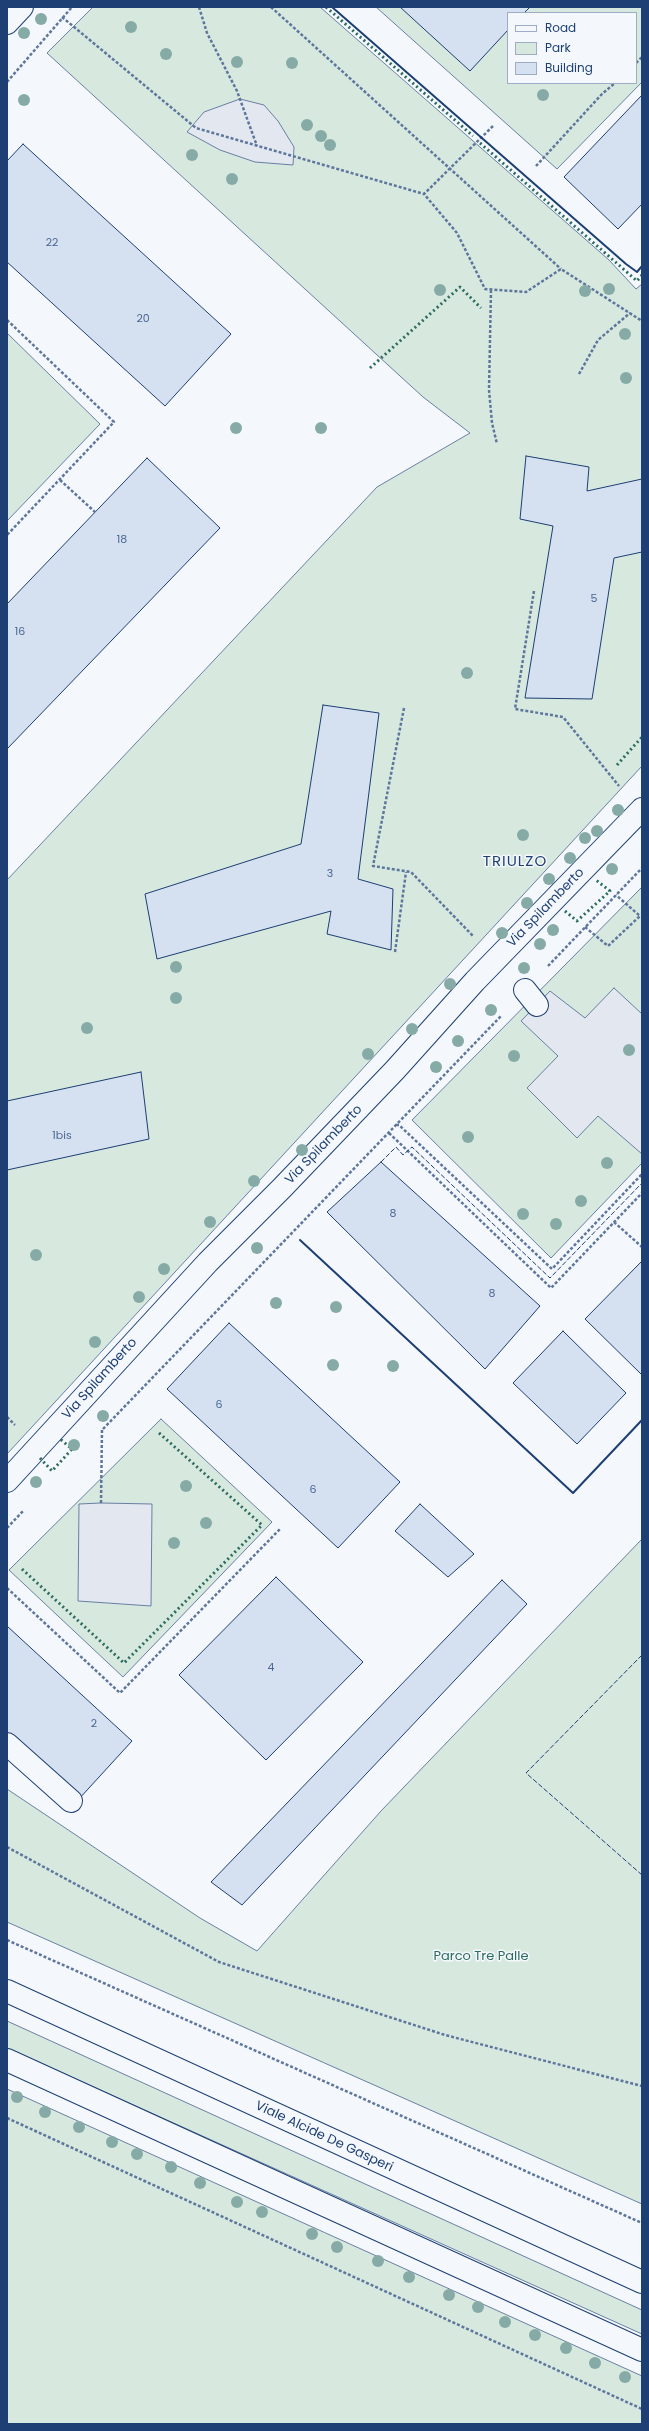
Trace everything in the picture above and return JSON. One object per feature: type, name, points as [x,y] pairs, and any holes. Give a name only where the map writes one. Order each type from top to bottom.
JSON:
[{"type":"street","points":[[7,23],[22,7]]},
{"type":"street","name":"Via Spilamberto","points":[[7,1481],[208,1262],[288,1183],[494,962],[642,809]]},
{"type":"street","points":[[7,1744],[71,1802]]},
{"type":"street","name":"Viale Alcide De Gasperi","points":[[7,1991],[642,2282]]},
{"type":"street","points":[[7,2060],[642,2350]]},
{"type":"path","points":[[7,82],[72,7]]},
{"type":"path","points":[[199,7],[207,33],[237,90],[257,146]]},
{"type":"path","points":[[271,7],[561,269],[642,321]]},
{"type":"path","points":[[62,17],[196,128],[424,194],[457,233],[485,289],[526,292],[561,269]]},
{"type":"path","points":[[536,166],[602,94],[614,84]]},
{"type":"path","points":[[424,194],[493,126]]},
{"type":"path","points":[[491,290],[489,390],[492,423],[497,444]]},
{"type":"path","points":[[579,374],[598,340],[630,313]]},
{"type":"path","points":[[7,320],[114,422],[7,535]]},
{"type":"path","points":[[60,480],[95,512]]},
{"type":"path","points":[[534,592],[515,709],[563,717],[620,786]]},
{"type":"path","points":[[404,708],[373,866],[411,872],[473,935],[494,962]]},
{"type":"path","points":[[97,1434],[396,1125],[531,997],[585,927],[642,868]]},
{"type":"path","points":[[395,952],[406,872]]},
{"type":"path","points":[[585,927],[608,946],[640,916],[616,895]]},
{"type":"path","points":[[396,1125],[398,1125],[552,1269],[642,1174]]},
{"type":"path","points":[[389,1133],[551,1288],[642,1194]]},
{"type":"path","points":[[614,1222],[642,1247]]},
{"type":"path","points":[[101,1503],[102,1429]]},
{"type":"path","points":[[7,1528],[28,1506]]},
{"type":"path","points":[[7,1588],[120,1693],[280,1529]]},
{"type":"path","points":[[7,1847],[219,1962],[445,2035],[642,2086]]},
{"type":"path","points":[[7,1940],[642,2223]]},
{"type":"path","points":[[7,2118],[642,2409]]},
{"type":"green space","points":[[93,7],[320,7],[609,260],[636,289],[642,284],[642,766],[7,1454],[7,880],[377,487],[470,433],[423,397],[47,53]]},
{"type":"green space","points":[[376,7],[642,7],[642,82],[557,169]]},
{"type":"green space","points":[[7,333],[100,424],[7,521]]},
{"type":"green space","points":[[642,887],[642,1163],[551,1258],[412,1120]]},
{"type":"green space","points":[[161,1419],[272,1522],[123,1677],[9,1570]]},
{"type":"green space","name":"Parco Tre Palle","points":[[642,1539],[642,2204],[7,1922],[7,1789],[200,1918],[257,1951],[381,1811]]},
{"type":"green space","points":[[7,2021],[642,2310],[642,2334],[7,2048]]},
{"type":"green space","points":[[7,2089],[642,2376],[642,2424],[7,2424]]},
{"type":"shaded area","points":[[240,99],[264,105],[278,121],[294,147],[293,165],[255,162],[220,150],[187,132],[204,112]]},
{"type":"shaded area","points":[[614,988],[642,1014],[642,1154],[598,1116],[577,1138],[527,1088],[558,1056],[521,1021],[550,991],[585,1018]]},
{"type":"shaded area","points":[[79,1504],[152,1504],[151,1606],[78,1601]]},
{"type":"building","points":[[400,7],[530,7],[525,12],[507,12],[507,31],[470,71]]},
{"type":"building","points":[[642,95],[642,204],[618,229],[564,177]]},
{"type":"building","points":[[23,144],[231,334],[165,406],[7,262],[7,161]]},
{"type":"building","points":[[526,456],[589,467],[587,491],[642,479],[642,552],[614,558],[592,699],[525,698],[553,526],[520,519]]},
{"type":"building","points":[[147,458],[220,528],[7,749],[7,604]]},
{"type":"building","points":[[323,705],[379,713],[358,879],[393,889],[391,950],[327,934],[331,911],[157,959],[145,894],[301,844]]},
{"type":"building","points":[[141,1072],[149,1139],[7,1170],[7,1101]]},
{"type":"building","points":[[381,1162],[540,1306],[485,1369],[327,1212]]},
{"type":"building","points":[[642,1261],[642,1375],[585,1319]]},
{"type":"building","points":[[229,1323],[400,1482],[338,1548],[167,1389]]},
{"type":"building","points":[[563,1331],[626,1393],[577,1444],[513,1383]]},
{"type":"building","points":[[420,1504],[474,1554],[448,1577],[395,1531]]},
{"type":"building","points":[[276,1577],[363,1662],[266,1760],[179,1675]]},
{"type":"building","points":[[502,1580],[527,1604],[242,1905],[211,1882]]},
{"type":"building","points":[[7,1626],[132,1741],[78,1800],[7,1735]]},
{"type":"hedge","points":[[326,7],[473,136]]},
{"type":"hedge","points":[[480,143],[637,281],[642,275]]},
{"type":"hedge","points":[[370,368],[460,287],[481,308]]},
{"type":"hedge","points":[[617,765],[642,737]]},
{"type":"hedge","points":[[565,911],[577,921],[610,891],[596,880]]},
{"type":"hedge","points":[[22,1569],[124,1663],[262,1525],[158,1432]]},
{"type":"hedge","points":[[40,1458],[52,1471],[72,1449],[59,1438]]},
{"type":"fence","points":[[381,1162],[396,1147],[403,1155],[412,1147],[550,1278],[642,1183]]},
{"type":"fence","points":[[642,1655],[526,1773],[642,1875]]},
{"type":"wall","points":[[332,7],[626,264],[637,272],[642,266]]},
{"type":"wall","points":[[300,1240],[573,1493],[642,1420]]},
{"type":"district","name":"TRIULZO","points":[[515,862]]}]
